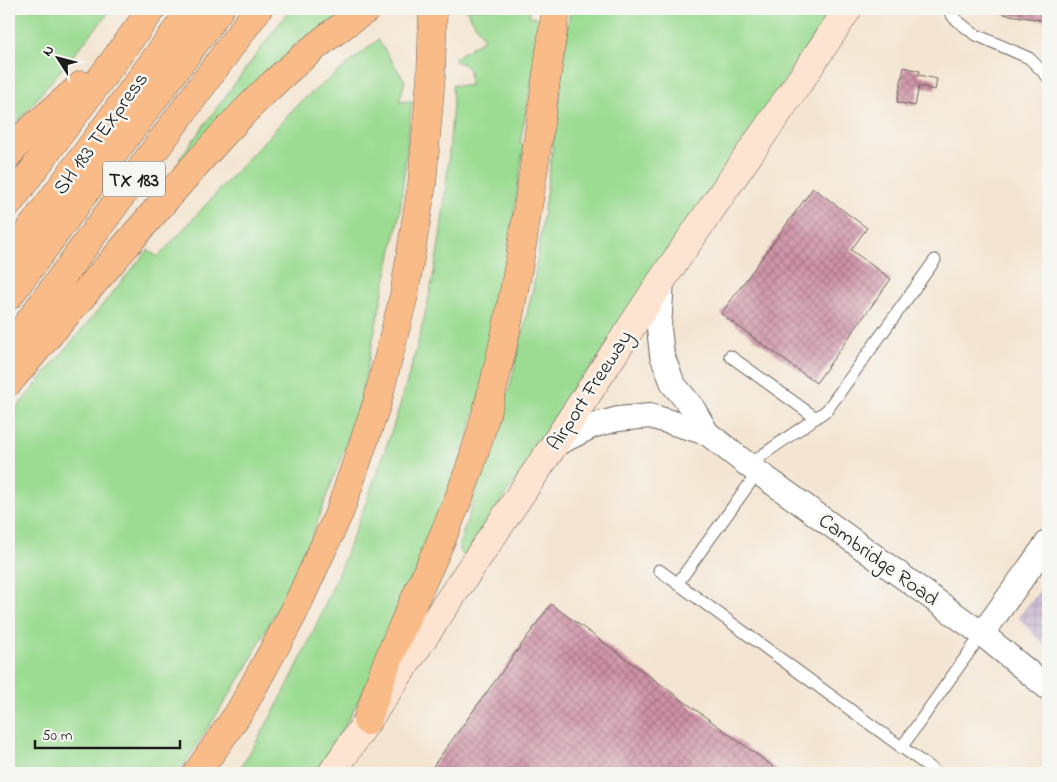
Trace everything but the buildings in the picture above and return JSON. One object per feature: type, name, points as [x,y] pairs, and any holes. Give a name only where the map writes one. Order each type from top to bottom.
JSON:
[{"type":"highway","points":[[9,203],[152,9]]},
{"type":"highway","name":"SH 183 TEXpress","points":[[9,258],[192,9]]},
{"type":"highway","name":"SH 183 TEXpress","points":[[9,296],[220,9]]},
{"type":"highway","name":"TX 183","points":[[9,349],[258,9]]},
{"type":"highway","points":[[9,382],[241,114],[294,63],[367,9]]},
{"type":"highway","points":[[197,773],[240,711],[293,614],[340,510],[377,403],[404,295],[422,185],[433,9]]},
{"type":"highway","points":[[367,721],[386,664],[442,539],[471,462],[497,374],[515,288],[556,9]]},
{"type":"highway","points":[[9,154],[26,134],[121,51]]},
{"type":"main road","name":"Airport Freeway","points":[[332,773],[554,445],[662,280],[848,9]]},
{"type":"street","name":"Cambridge Road","points":[[662,280],[659,328],[662,355],[673,384],[692,406],[707,433]]},
{"type":"street","name":"Cambridge Road","points":[[554,445],[601,424],[618,419],[650,416],[707,433],[982,634],[1048,688]]},
{"type":"street","points":[[982,634],[1048,542]]},
{"type":"lane","points":[[948,9],[954,18],[974,34],[1029,58],[1048,77]]},
{"type":"lane","points":[[677,584],[753,468],[827,410],[935,260]]},
{"type":"lane","points":[[730,356],[816,418]]},
{"type":"lane","points":[[659,570],[937,773]]},
{"type":"lane","points":[[901,748],[982,634]]},
{"type":"shaded area","points":[[1048,581],[1048,649],[1018,617]]},
{"type":"green space","points":[[9,9],[112,9],[9,132]]},
{"type":"green space","points":[[290,9],[352,9],[185,162],[179,159]]},
{"type":"green space","points":[[466,9],[532,9],[529,16],[543,19],[520,144],[524,144],[504,284],[480,395],[455,478],[374,672],[324,760],[326,764],[319,773],[237,773],[271,716],[316,626],[368,498],[404,391],[424,318],[439,244],[453,105],[452,85],[470,86],[469,70],[463,64],[456,62],[455,58],[484,39]]},
{"type":"green space","points":[[570,9],[832,9],[465,556],[460,553],[459,545],[509,390],[533,288]]},
{"type":"green space","points":[[378,40],[405,81],[399,102],[412,101],[400,211],[357,416],[307,549],[246,669],[179,773],[9,773],[9,417],[148,250],[158,257],[300,102]]}]
